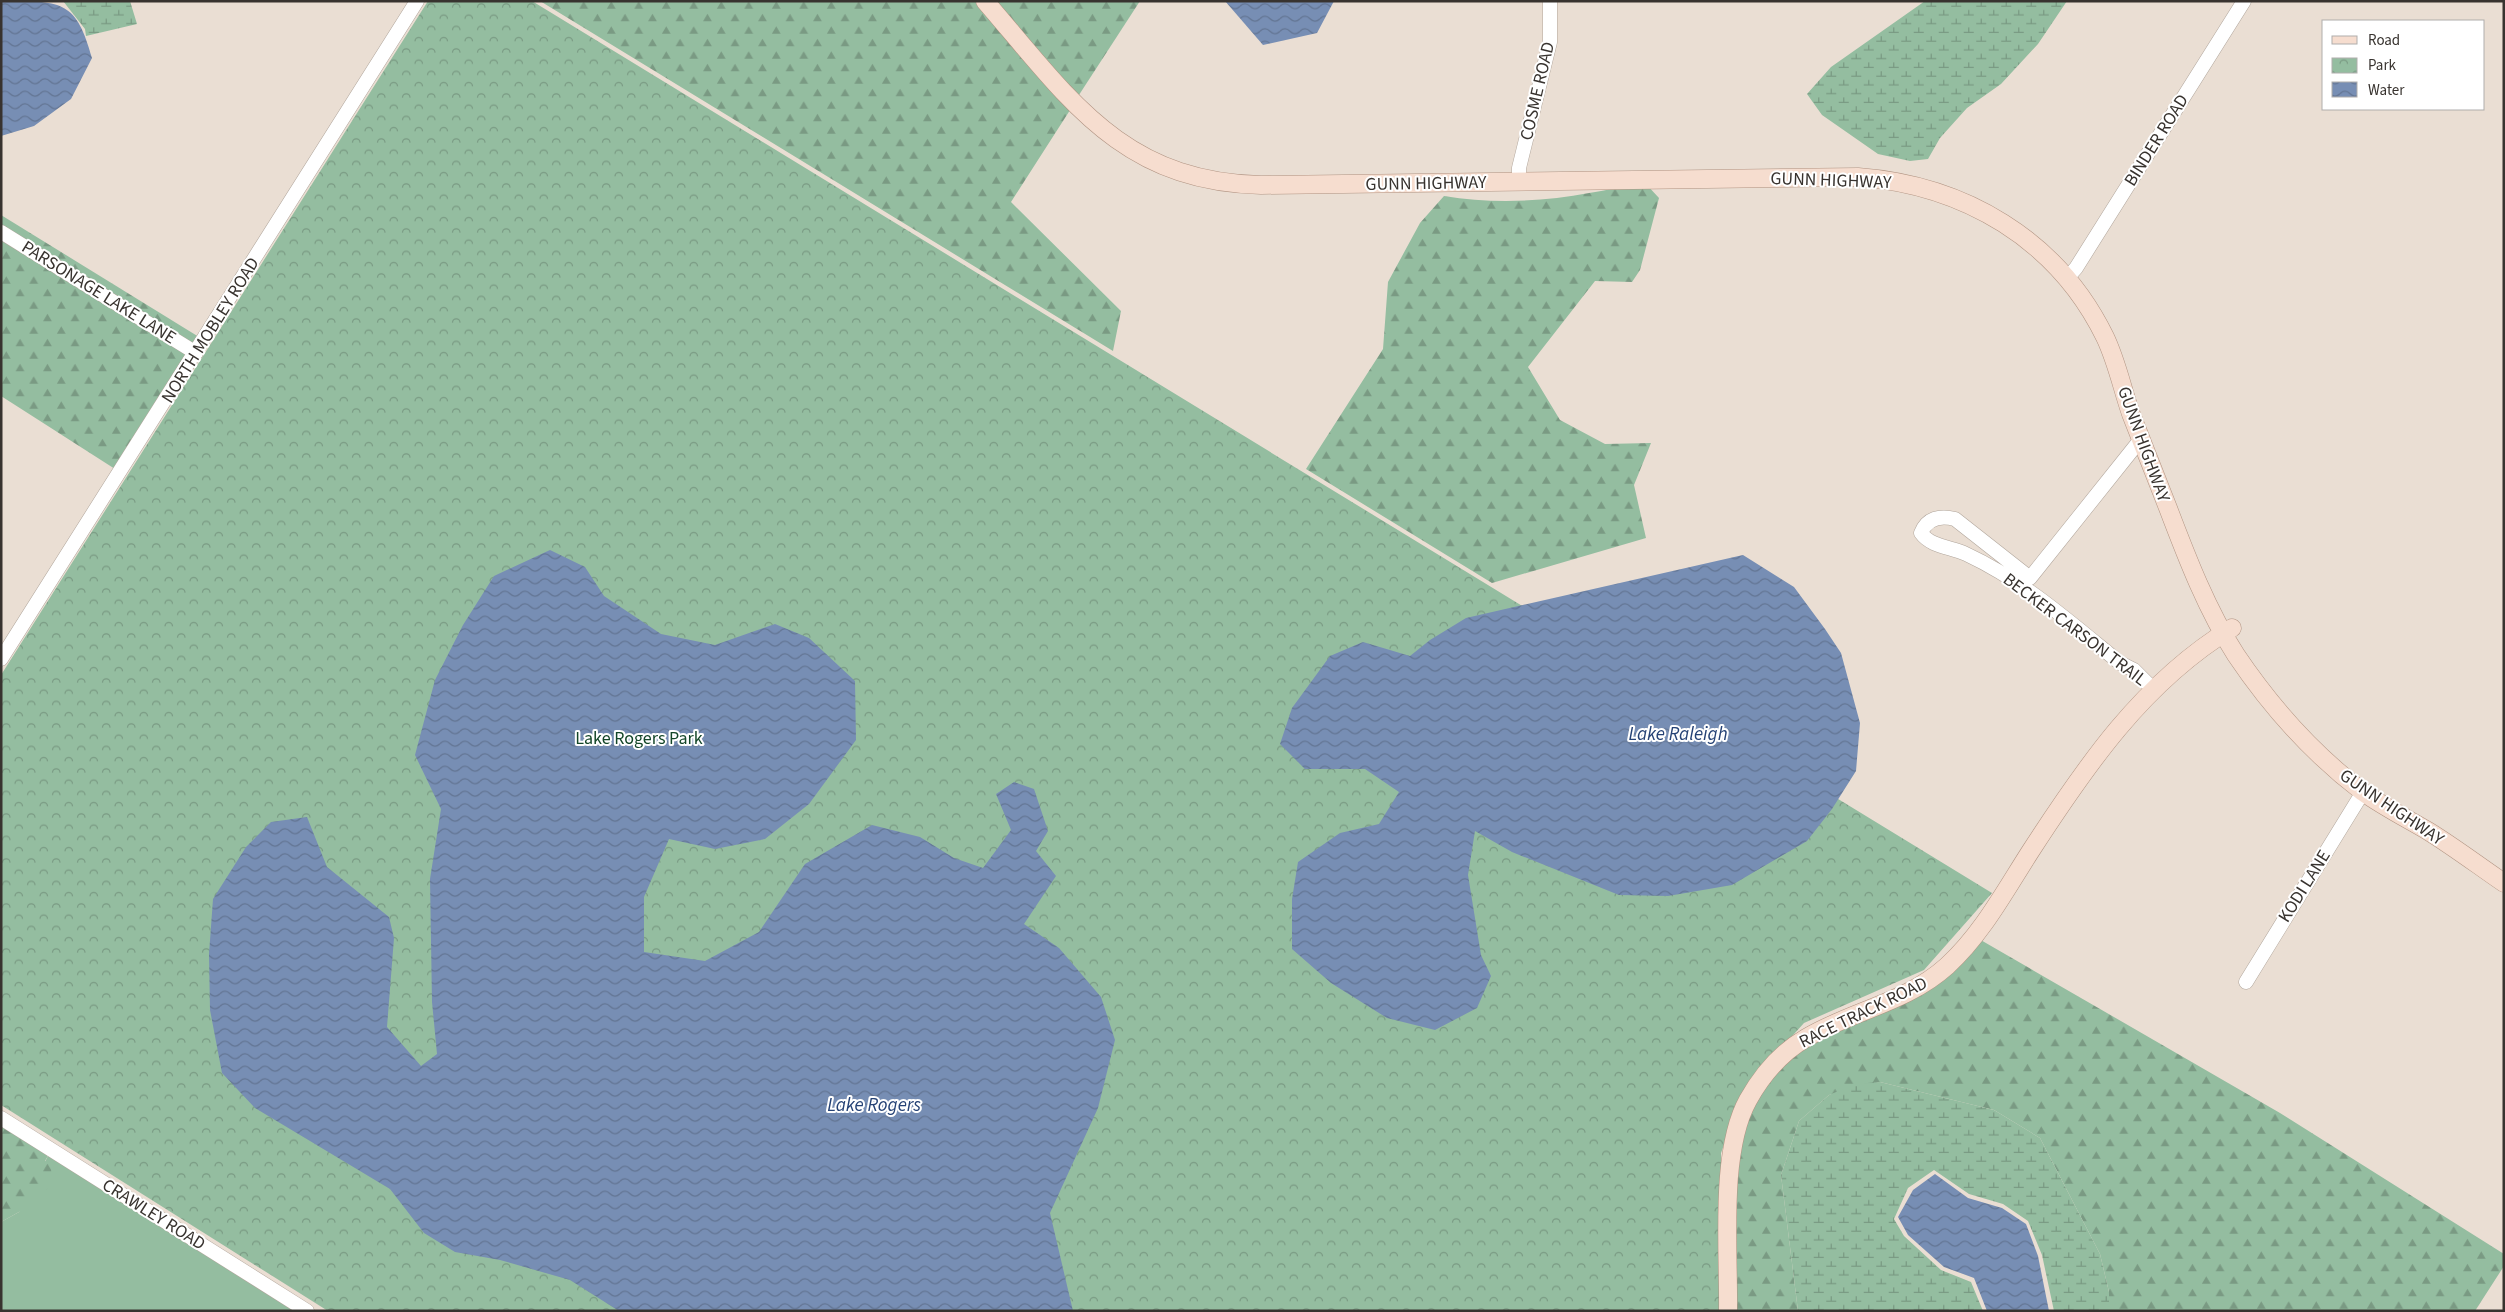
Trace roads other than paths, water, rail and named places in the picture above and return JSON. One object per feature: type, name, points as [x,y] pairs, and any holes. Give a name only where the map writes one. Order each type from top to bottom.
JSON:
[{"type":"main road","name":"GUNN HIGHWAY","points":[[985,1],[1091,120],[1125,146],[1152,161],[1178,172],[1220,182],[1254,185],[1841,176],[1892,180],[1946,194],[1992,216],[2036,247],[2067,278],[2096,320],[2116,362],[2141,440],[2191,567],[2228,631],[2249,674],[2289,723],[2318,754],[2364,792],[2430,832],[2504,883]]},
{"type":"main road","points":[[2116,362],[2134,398],[2228,631],[2313,733],[2341,760],[2430,832]]},
{"type":"main road","name":"RACE TRACK ROAD","points":[[1728,1311],[1731,1157],[1740,1117],[1755,1089],[1773,1065],[1804,1039],[1905,995],[1928,981],[1953,960],[1983,924],[2090,762],[2123,722],[2185,662],[2228,631]]},
{"type":"street","name":"NORTH MOBLEY ROAD","points":[[1,659],[417,1]]},
{"type":"street","name":"COSME ROAD","points":[[1519,181],[1519,168],[1550,42],[1550,1]]},
{"type":"street","name":"BINDER ROAD","points":[[2067,278],[2076,268],[2244,1]]},
{"type":"street","name":"PARSONAGE LAKE LANE","points":[[1,232],[196,353]]},
{"type":"street","name":"BECKER CARSON TRAIL","points":[[2141,440],[2030,578],[1955,519],[1944,516],[1929,521],[1921,533],[1926,539],[1999,571],[2040,598],[2120,662],[2134,670],[2154,690]]},
{"type":"street","name":"KODI LANE","points":[[2246,982],[2364,792]]},
{"type":"street","name":"CRAWLEY ROAD","points":[[1,1118],[307,1311]]},
{"type":"water","points":[[1,1],[39,2],[63,8],[72,14],[80,25],[92,58],[71,99],[34,126],[1,136]]},
{"type":"water","points":[[1225,1],[1334,1],[1317,33],[1263,45]]},
{"type":"water","name":"Lake Rogers","points":[[550,550],[585,567],[604,596],[661,634],[715,645],[775,624],[809,638],[855,681],[856,740],[809,804],[765,839],[715,849],[669,839],[644,897],[644,952],[705,961],[759,932],[805,864],[872,825],[920,837],[954,858],[983,868],[1011,830],[996,794],[1014,782],[1034,789],[1048,831],[1036,851],[1056,876],[1024,924],[1059,948],[1101,997],[1115,1040],[1098,1108],[1050,1213],[1073,1311],[619,1311],[570,1280],[500,1260],[455,1252],[424,1233],[390,1189],[255,1108],[222,1073],[210,1010],[209,954],[213,899],[246,847],[271,822],[307,817],[327,867],[389,917],[394,938],[387,1027],[421,1066],[437,1054],[432,1002],[430,879],[441,809],[415,755],[435,680],[463,625],[494,576]]},
{"type":"water","name":"Lake Raleigh","points":[[1743,555],[1794,587],[1825,629],[1841,653],[1860,723],[1856,771],[1832,809],[1807,841],[1732,885],[1668,896],[1619,895],[1512,852],[1475,831],[1468,875],[1481,955],[1491,976],[1477,1008],[1435,1030],[1387,1018],[1331,983],[1292,949],[1292,899],[1298,862],[1340,833],[1379,824],[1399,792],[1365,769],[1305,769],[1280,744],[1292,708],[1330,656],[1363,642],[1410,656],[1430,640],[1466,618]]},
{"type":"water","points":[[1935,1174],[1968,1198],[2002,1208],[2026,1224],[2038,1256],[2049,1311],[1987,1311],[1974,1278],[1944,1267],[1908,1235],[1898,1217],[1913,1190]]},
{"type":"park label","name":"Lake Rogers Park","points":[[639,738]]}]
